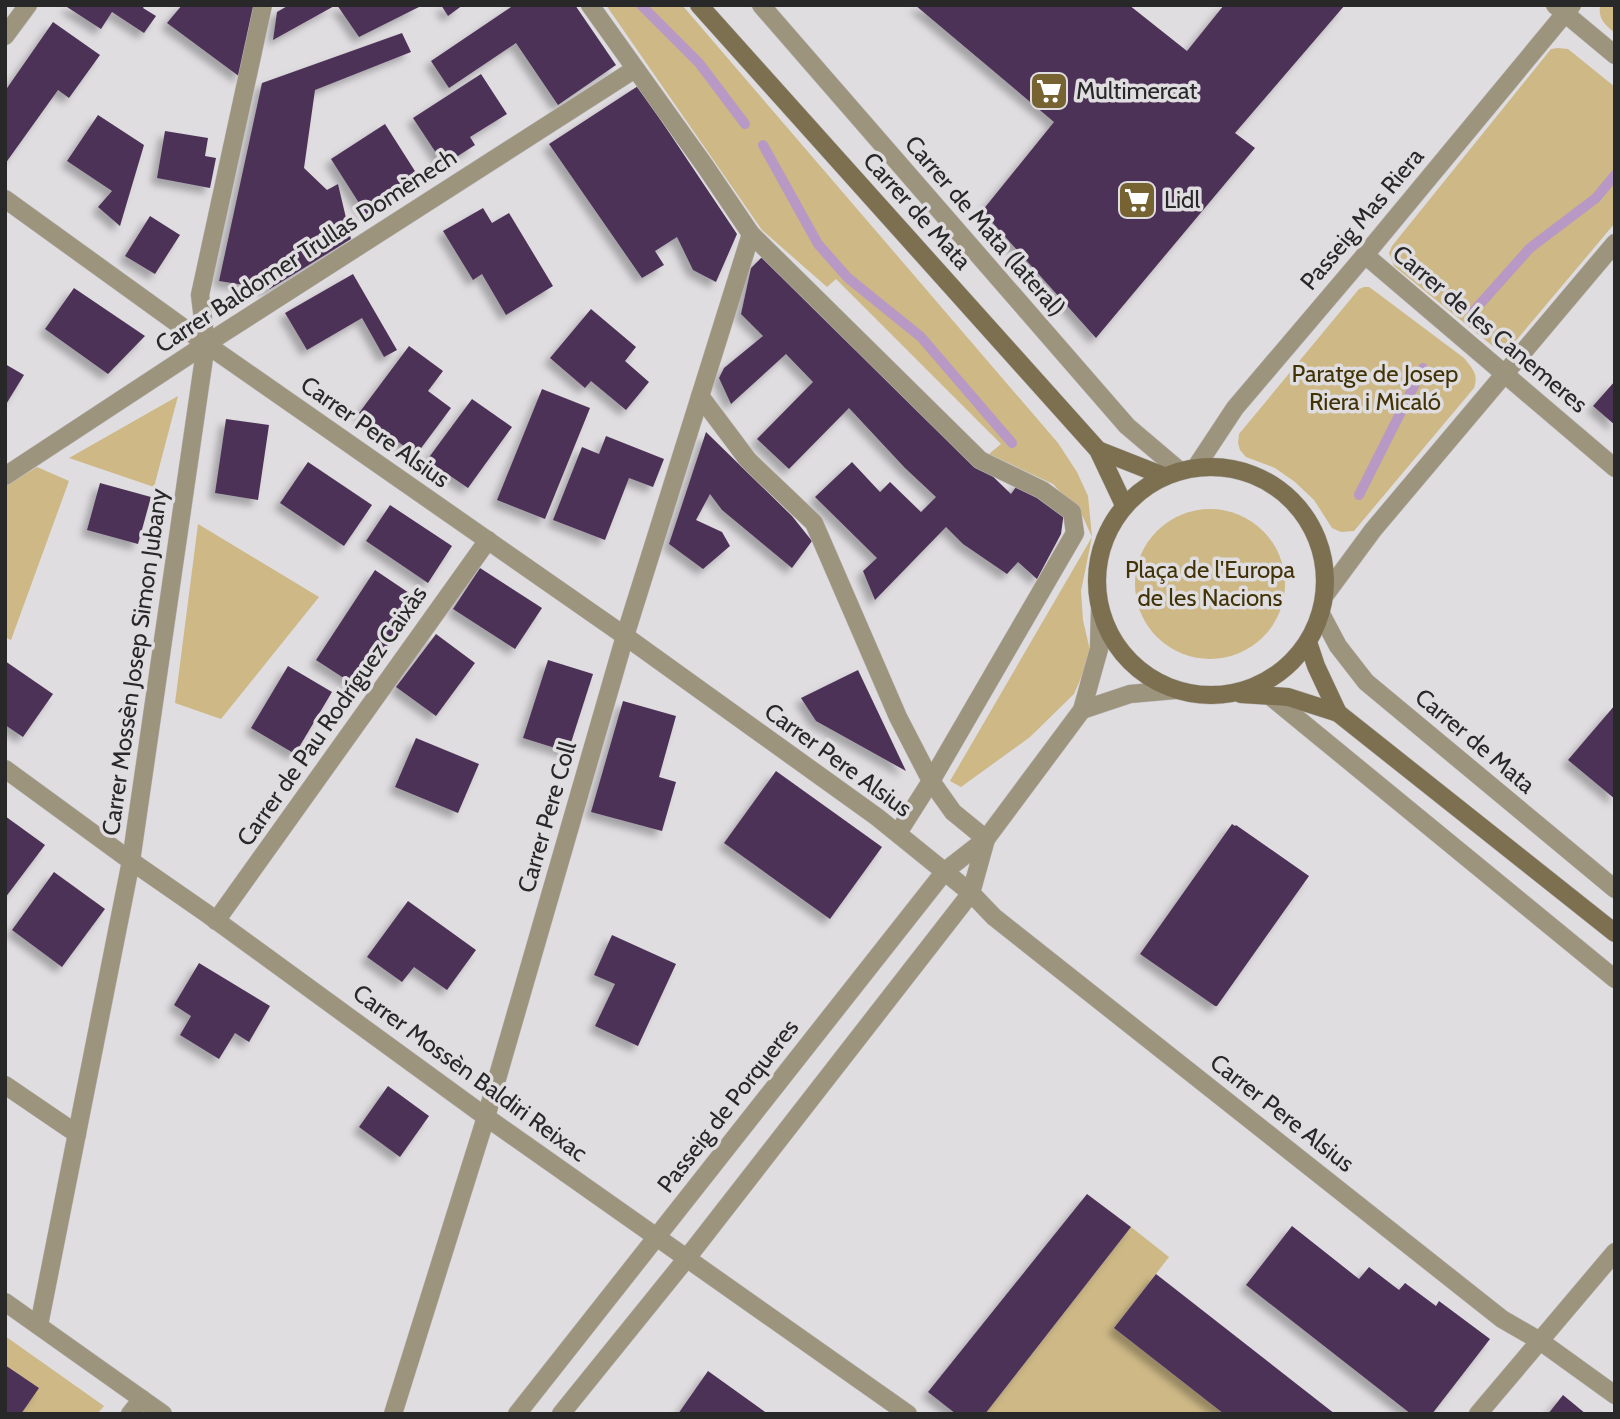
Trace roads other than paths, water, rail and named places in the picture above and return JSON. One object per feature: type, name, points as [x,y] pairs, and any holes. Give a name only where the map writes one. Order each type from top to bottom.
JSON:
[{"type":"main road","name":"Carrer de Mata","points":[[699,5],[1098,450],[1124,505]]},
{"type":"main road","name":"Carrer de Mata","points":[[1098,450],[1180,471]]},
{"type":"main road","points":[[1234,693],[1263,683],[1289,666],[1308,642],[1321,614],[1325,595],[1324,560],[1313,527],[1292,500],[1264,479],[1231,468],[1180,471],[1142,489],[1124,505],[1109,529],[1099,555],[1096,583],[1100,610],[1110,637],[1127,659],[1149,677],[1175,690],[1204,695],[1234,693],[1288,696],[1338,713],[1615,933]]},
{"type":"main road","points":[[1308,642],[1338,713]]},
{"type":"street","points":[[5,36],[28,5]]},
{"type":"street","name":"Carrer Mossèn Josep Simon Jubany","points":[[39,1325],[131,862],[206,344],[200,295],[263,5]]},
{"type":"street","points":[[590,5],[751,234],[980,460],[1042,490],[1072,512],[1075,533],[898,833]]},
{"type":"street","name":"Carrer de Mata (lateral)","points":[[761,5],[1127,426],[1180,471]]},
{"type":"street","points":[[1564,8],[1615,55]]},
{"type":"street","name":"Passeig Mas Riera","points":[[1180,471],[1365,255],[1564,8]]},
{"type":"street","name":"Carrer Baldomer Trullas Domènech","points":[[5,476],[635,69]]},
{"type":"street","name":"Carrer Pere Alsius","points":[[5,200],[206,344],[625,636],[898,833],[971,893],[994,917],[1502,1319],[1540,1341],[1615,1395]]},
{"type":"street","name":"Carrer Pere Coll","points":[[393,1414],[486,1117],[625,636],[751,234]]},
{"type":"street","points":[[1325,595],[1373,530],[1615,243]]},
{"type":"street","name":"Carrer de les Canemeres","points":[[1365,255],[1615,468]]},
{"type":"street","points":[[700,396],[748,460],[814,523],[898,717],[931,781],[953,811],[986,839]]},
{"type":"street","name":"Carrer de Pau Rodríguez Caixàs","points":[[216,921],[488,540]]},
{"type":"street","name":"Passeig de Porqueres","points":[[517,1414],[945,871],[986,839],[1082,710],[1099,649],[1100,610]]},
{"type":"street","name":"Carrer de Mata","points":[[1321,614],[1338,646],[1366,682],[1615,889]]},
{"type":"street","points":[[1082,710],[1130,694],[1175,690]]},
{"type":"street","points":[[1270,696],[1615,979]]},
{"type":"street","name":"Carrer Mossèn Baldiri Reixac","points":[[5,769],[486,1117],[908,1414]]},
{"type":"street","name":"Passeig de Porqueres","points":[[561,1414],[687,1258],[971,893],[986,839]]},
{"type":"street","points":[[5,1085],[77,1134]]},
{"type":"street","points":[[1478,1414],[1615,1252]]},
{"type":"street","points":[[5,1302],[163,1414]]},
{"type":"street","points":[[130,1414],[142,1399]]},
{"type":"waterway","points":[[641,5],[699,63],[745,124]]},
{"type":"waterway","points":[[763,145],[818,244],[848,278],[921,337],[1012,443]]},
{"type":"waterway","points":[[1472,313],[1530,248],[1596,198],[1615,175]]},
{"type":"waterway","points":[[1359,495],[1423,368]]},
{"type":"place","name":"Multimercat","points":[[1049,91]]},
{"type":"place","name":"Lidl","points":[[1137,200]]},
{"type":"park label","name":"Paratge de Josep Riera i Micaló","points":[[1375,388]]},
{"type":"park label","name":"Plaça de l'Europa de les Nacions","points":[[1210,584]]}]
